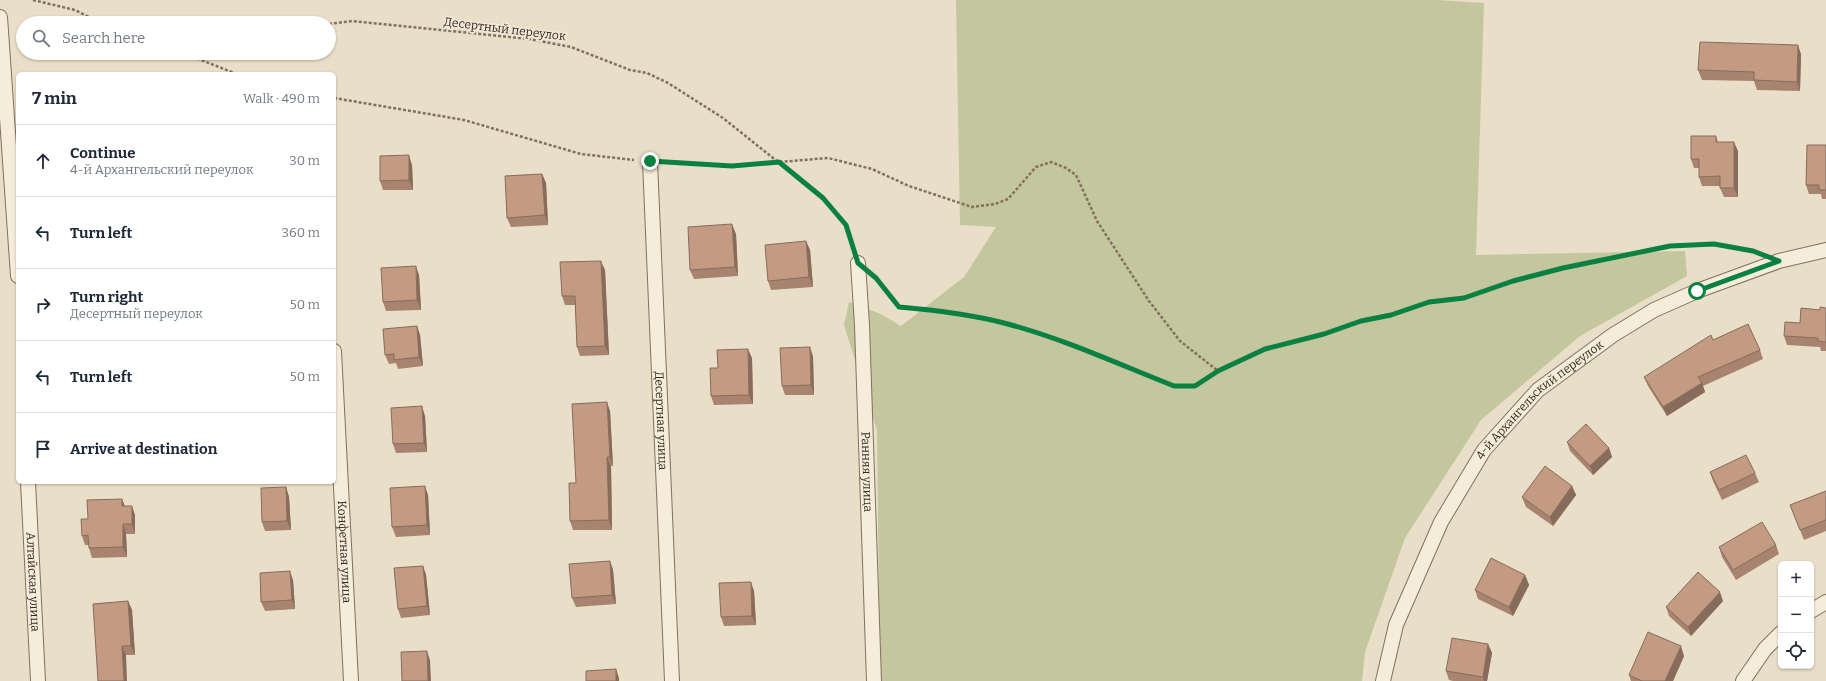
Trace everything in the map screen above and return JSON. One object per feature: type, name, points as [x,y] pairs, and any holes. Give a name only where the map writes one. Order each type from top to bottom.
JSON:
[{"type":"street","points":[[0,16],[16,247]]},
{"type":"street","name":"Десертная улица","points":[[650,161],[672,681]]},
{"type":"street","name":"4-й Архангельский переулок","points":[[1382,681],[1396,625],[1441,522],[1484,450],[1538,390],[1613,335],[1654,310],[1697,291],[1779,261],[1826,250]]},
{"type":"street","name":"Ранняя улица","points":[[858,263],[862,325],[874,681]]},
{"type":"street","name":"Конфетная улица","points":[[336,390],[351,681]]},
{"type":"street","name":"Алтайская улица","points":[[28,484],[38,681]]},
{"type":"street","points":[[1814,609],[1826,602]]},
{"type":"street","points":[[1743,681],[1765,649],[1778,636]]},
{"type":"path","points":[[33,0],[76,10],[88,16]]},
{"type":"path","name":"Десертный переулок","points":[[336,23],[352,21],[529,39],[571,47],[630,70],[647,73],[668,83],[723,118],[823,198],[846,225],[858,263]]},
{"type":"path","points":[[201,60],[232,72]]},
{"type":"path","points":[[336,98],[464,120],[581,154],[650,161],[732,166],[828,158],[872,169],[909,186],[972,207],[995,204],[1008,199],[1036,167],[1051,162],[1066,168],[1076,176],[1097,221],[1149,301],[1180,341],[1218,371]]},
{"type":"path","points":[[858,263],[876,278],[899,307],[958,312],[1004,323],[1055,338],[1174,386],[1195,386],[1218,371],[1265,349],[1324,334],[1361,321],[1391,315],[1429,302],[1464,298],[1513,281],[1563,268],[1670,246],[1714,244],[1753,251],[1779,261]]},
{"type":"green space","points":[[956,0],[1437,0],[1484,3],[1476,255],[1685,251],[1687,276],[1580,336],[1481,420],[1405,538],[1365,652],[1362,681],[880,681],[877,430],[844,325],[849,302],[881,314],[901,326],[964,277],[996,227],[960,225]]},
{"type":"building","points":[[1700,42],[1798,45],[1797,82],[1754,80],[1754,72],[1698,70]]},
{"type":"building","points":[[1691,136],[1716,136],[1716,142],[1734,142],[1734,188],[1720,188],[1720,176],[1699,177],[1699,159],[1691,159]]},
{"type":"building","points":[[1807,145],[1826,145],[1826,190],[1819,190],[1819,185],[1806,185]]},
{"type":"building","points":[[409,155],[409,180],[380,181],[380,156]]},
{"type":"building","points":[[542,174],[545,215],[507,218],[505,176]]},
{"type":"building","points":[[732,224],[735,267],[690,270],[688,227]]},
{"type":"building","points":[[806,241],[809,277],[768,281],[765,245]]},
{"type":"building","points":[[601,261],[605,346],[577,347],[575,296],[562,296],[560,262]]},
{"type":"building","points":[[416,266],[417,300],[383,302],[381,268]]},
{"type":"building","points":[[1820,307],[1826,308],[1826,342],[1818,341],[1818,338],[1784,336],[1785,322],[1800,323],[1801,308],[1820,310]]},
{"type":"building","points":[[1748,324],[1760,350],[1698,377],[1702,383],[1663,407],[1644,377],[1711,335],[1713,340]]},
{"type":"building","points":[[417,326],[419,357],[394,360],[394,354],[385,355],[383,329]]},
{"type":"building","points":[[810,347],[811,385],[782,386],[780,348]]},
{"type":"building","points":[[748,349],[749,395],[711,396],[710,368],[718,368],[717,350]]},
{"type":"building","points":[[607,402],[610,457],[607,457],[609,520],[570,521],[569,483],[576,483],[572,404]]},
{"type":"building","points":[[422,406],[424,443],[393,444],[391,408]]},
{"type":"building","points":[[1586,424],[1609,448],[1590,466],[1567,442]]},
{"type":"building","points":[[1746,455],[1755,473],[1719,490],[1710,472]]},
{"type":"building","points":[[1545,466],[1572,486],[1550,517],[1522,497]]},
{"type":"building","points":[[425,486],[427,525],[392,527],[390,488]]},
{"type":"building","points":[[286,487],[287,521],[262,522],[261,488]]},
{"type":"building","points":[[1826,491],[1826,520],[1800,530],[1790,505]]},
{"type":"building","points":[[122,499],[122,506],[132,506],[132,524],[123,524],[123,547],[89,548],[88,535],[82,536],[81,519],[88,519],[87,500]]},
{"type":"building","points":[[1762,522],[1776,545],[1733,570],[1719,547]]},
{"type":"building","points":[[1491,558],[1525,575],[1509,607],[1475,590]]},
{"type":"building","points":[[610,561],[612,595],[572,598],[569,564]]},
{"type":"building","points":[[423,566],[427,606],[398,609],[394,568]]},
{"type":"building","points":[[290,571],[292,600],[261,602],[260,573]]},
{"type":"building","points":[[1698,572],[1720,592],[1688,627],[1666,607]]},
{"type":"building","points":[[751,582],[752,616],[721,617],[719,583]]},
{"type":"building","points":[[128,601],[131,646],[122,646],[124,681],[98,681],[93,604]]},
{"type":"building","points":[[1648,632],[1681,646],[1665,681],[1642,681],[1629,675]]},
{"type":"building","points":[[1452,638],[1488,644],[1483,677],[1446,671]]},
{"type":"building","points":[[427,651],[428,681],[402,681],[401,652]]},
{"type":"building","points":[[616,669],[616,681],[586,681],[586,671]]},
{"type":"route","points":[[650,161],[732,166],[779,162],[823,198],[846,225],[858,263],[876,278],[899,307],[958,312],[1004,323],[1055,338],[1174,386],[1195,386],[1218,371],[1265,349],[1324,334],[1361,321],[1391,315],[1429,302],[1464,298],[1513,281],[1563,268],[1670,246],[1714,244],[1753,251],[1779,261],[1697,291]]}]
